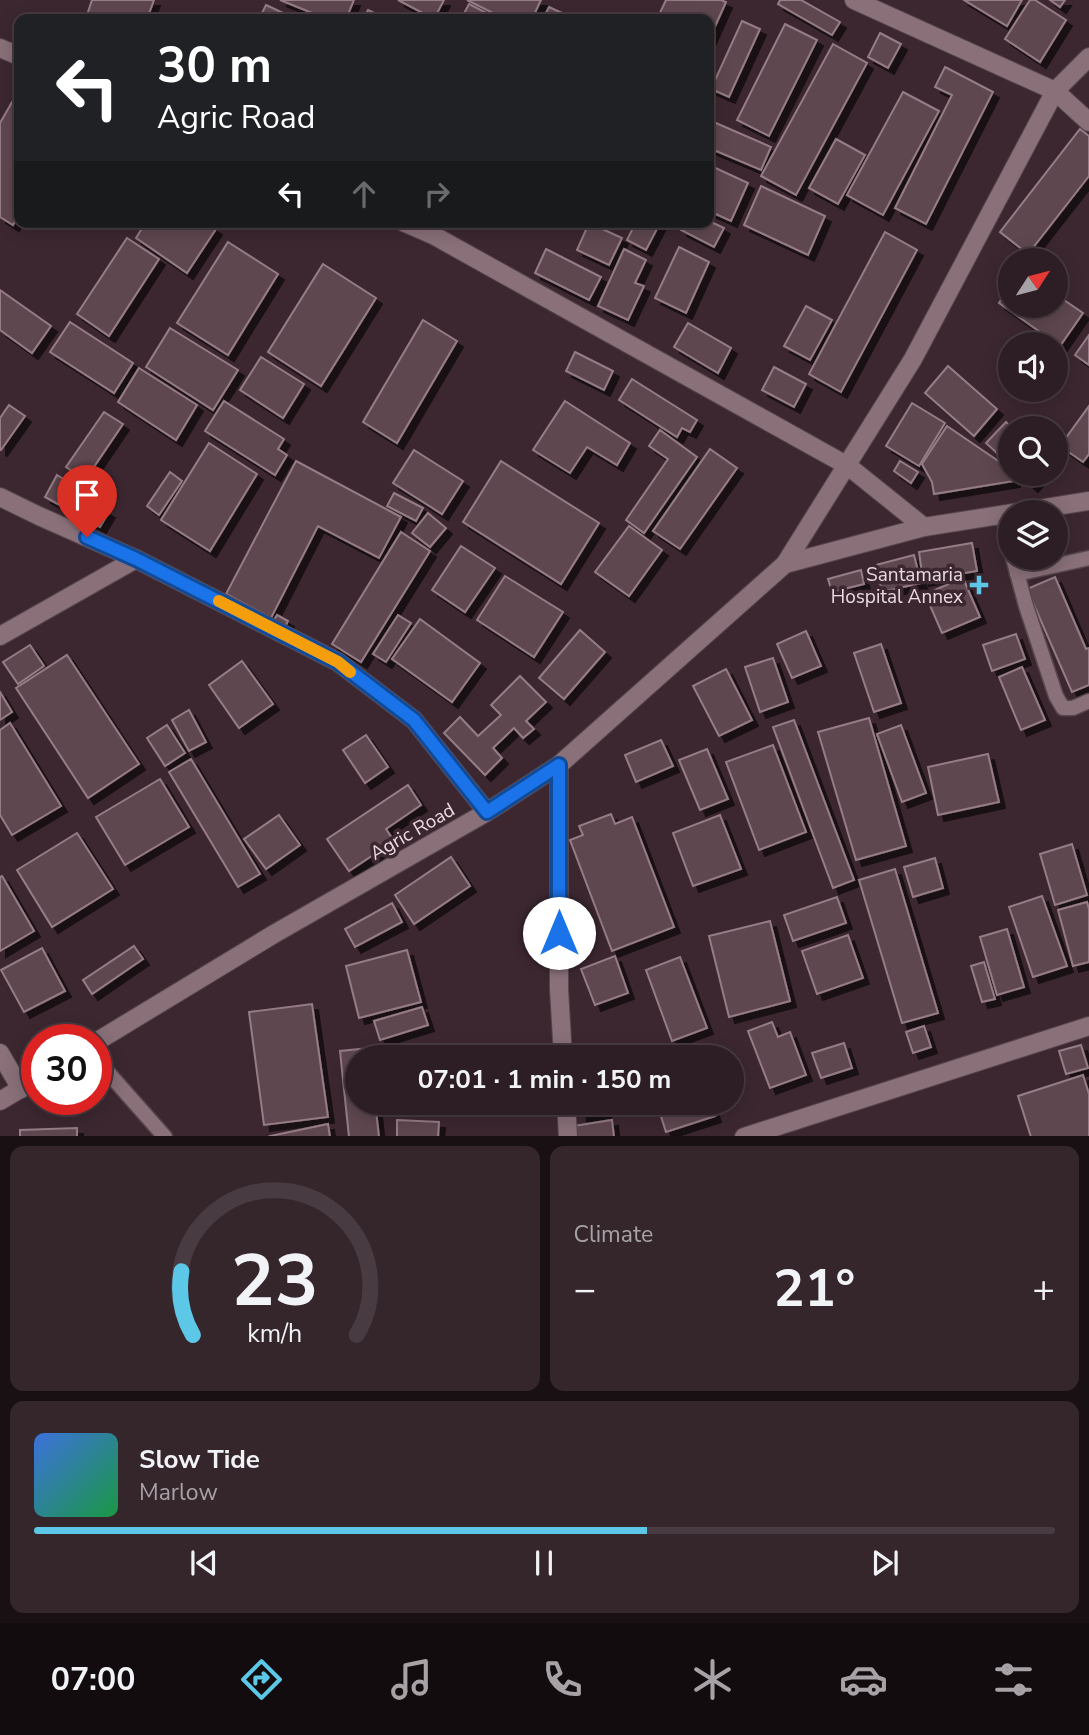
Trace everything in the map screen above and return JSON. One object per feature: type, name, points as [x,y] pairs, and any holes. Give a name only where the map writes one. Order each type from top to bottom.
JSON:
[{"type":"street","points":[[854,0],[1055,91],[1089,122]]},
{"type":"street","points":[[785,564],[913,359],[1055,91],[1089,57]]},
{"type":"street","points":[[416,228],[848,466],[924,527]]},
{"type":"street","points":[[0,497],[136,559],[338,662],[414,720],[487,812]]},
{"type":"street","points":[[1068,504],[1089,501]]},
{"type":"street","points":[[785,564],[924,527],[998,515]]},
{"type":"street","points":[[0,636],[136,559]]},
{"type":"street","name":"Agric Road","points":[[112,1032],[274,934],[487,812],[559,765],[785,564]]},
{"type":"street","points":[[559,765],[559,989],[562,1045]]},
{"type":"street","points":[[744,1136],[1089,1026]]},
{"type":"street","points":[[0,1053],[21,1088],[0,1101]]},
{"type":"street","points":[[567,1115],[568,1136]]},
{"type":"lane","points":[[1017,574],[1089,558]]},
{"type":"lane","points":[[1016,570],[1056,696],[1063,708],[1073,708],[1089,701]]},
{"type":"lane","points":[[112,1077],[165,1136]]},
{"type":"building","points":[[92,0],[154,0],[149,14],[87,14]]},
{"type":"building","points":[[280,0],[354,0],[348,14],[315,14]]},
{"type":"building","points":[[398,0],[444,0],[437,14],[425,14]]},
{"type":"building","points":[[467,0],[541,0],[534,14],[495,14]]},
{"type":"building","points":[[666,0],[726,2],[714,29],[714,14],[659,14]]},
{"type":"building","points":[[780,0],[801,0],[840,22],[832,35],[778,4]]},
{"type":"building","points":[[964,0],[1022,0],[1007,26]]},
{"type":"building","points":[[1030,0],[1035,0],[1066,20],[1040,62],[1005,39]]},
{"type":"building","points":[[1050,0],[1065,0],[1060,7]]},
{"type":"building","points":[[469,4],[488,14],[464,14]]},
{"type":"building","points":[[266,5],[285,14],[262,14]]},
{"type":"building","points":[[549,7],[564,14],[546,14]]},
{"type":"building","points":[[742,21],[760,29],[729,97],[714,90],[714,82]]},
{"type":"building","points":[[785,24],[817,40],[769,136],[737,120]]},
{"type":"building","points":[[880,33],[901,44],[888,68],[868,57]]},
{"type":"building","points":[[833,44],[867,63],[796,195],[761,176]]},
{"type":"building","points":[[945,67],[993,92],[926,224],[895,208],[952,95],[935,87]]},
{"type":"building","points":[[903,92],[939,111],[883,215],[847,195]]},
{"type":"building","points":[[12,102],[14,103],[13,225],[0,217],[0,123]]},
{"type":"building","points":[[714,122],[771,147],[761,170],[714,150]]},
{"type":"building","points":[[1080,129],[1089,136],[1089,176],[1033,248],[1020,248],[1000,232]]},
{"type":"building","points":[[836,139],[865,155],[838,204],[809,188]]},
{"type":"building","points":[[714,167],[748,183],[731,221],[714,213]]},
{"type":"building","points":[[761,186],[825,216],[808,255],[744,225]]},
{"type":"building","points":[[714,223],[724,228],[714,247],[681,230],[714,228]]},
{"type":"building","points":[[142,228],[216,229],[187,273],[136,238]]},
{"type":"building","points":[[587,228],[600,228],[622,238],[609,265],[577,250]]},
{"type":"building","points":[[633,228],[657,228],[646,250],[627,240]]},
{"type":"building","points":[[885,232],[917,250],[841,392],[809,374]]},
{"type":"building","points":[[127,238],[159,259],[109,336],[77,314]]},
{"type":"building","points":[[228,242],[278,274],[228,355],[177,323]]},
{"type":"building","points":[[679,247],[709,262],[686,313],[655,298]]},
{"type":"building","points":[[546,249],[601,277],[589,300],[535,273]]},
{"type":"building","points":[[624,249],[646,260],[635,283],[644,286],[628,320],[598,306]]},
{"type":"building","points":[[323,264],[376,298],[321,386],[268,352]]},
{"type":"building","points":[[0,290],[51,326],[32,353],[0,330]]},
{"type":"building","points":[[1068,303],[1083,313],[1068,335],[1068,332],[1040,332],[1020,318],[1068,318]]},
{"type":"building","points":[[806,306],[832,320],[810,360],[784,346]]},
{"type":"building","points":[[423,320],[457,341],[397,443],[363,422]]},
{"type":"building","points":[[70,322],[133,363],[114,393],[50,352]]},
{"type":"building","points":[[688,323],[731,348],[718,373],[674,347]]},
{"type":"building","points":[[170,328],[238,370],[213,410],[146,367]]},
{"type":"building","points":[[1089,335],[1089,365],[1075,355]]},
{"type":"building","points":[[575,352],[613,371],[604,390],[566,371]]},
{"type":"building","points":[[261,357],[304,384],[283,418],[240,390]]},
{"type":"building","points":[[948,366],[997,409],[974,436],[925,393]]},
{"type":"building","points":[[774,367],[806,384],[794,407],[762,390]]},
{"type":"building","points":[[139,368],[197,405],[176,440],[118,402]]},
{"type":"building","points":[[632,379],[697,420],[690,432],[682,428],[677,437],[619,400]]},
{"type":"building","points":[[224,401],[284,439],[278,449],[287,455],[275,475],[205,431]]},
{"type":"building","points":[[565,401],[630,443],[617,465],[587,447],[570,473],[533,450]]},
{"type":"building","points":[[912,403],[945,423],[919,466],[886,446]]},
{"type":"building","points":[[9,405],[25,416],[1,450],[0,418]]},
{"type":"building","points":[[1089,406],[1089,454],[1083,462],[1068,452],[1068,435]]},
{"type":"building","points":[[104,412],[123,424],[85,480],[66,467]]},
{"type":"building","points":[[947,426],[998,461],[998,484],[934,494],[932,482],[922,464]]},
{"type":"building","points":[[660,430],[697,457],[644,533],[626,520],[668,459],[649,446]]},
{"type":"building","points":[[998,430],[998,454],[986,443]]},
{"type":"building","points":[[209,443],[257,474],[210,551],[161,520]]},
{"type":"building","points":[[710,449],[737,468],[680,549],[653,531]]},
{"type":"building","points":[[414,450],[463,481],[442,514],[393,483]]},
{"type":"building","points":[[296,461],[401,517],[379,558],[318,526],[271,618],[226,594]]},
{"type":"building","points":[[501,461],[599,523],[561,584],[463,522]]},
{"type":"building","points":[[900,461],[918,472],[911,483],[894,471]]},
{"type":"building","points":[[170,472],[182,481],[159,515],[147,506]]},
{"type":"building","points":[[57,475],[91,495],[88,501],[109,512],[100,527],[45,497]]},
{"type":"building","points":[[394,493],[423,508],[416,521],[387,506]]},
{"type":"building","points":[[428,513],[446,528],[430,547],[412,533]]},
{"type":"building","points":[[629,526],[662,550],[629,596],[595,572]]},
{"type":"building","points":[[401,532],[430,551],[361,662],[332,644]]},
{"type":"building","points":[[972,543],[977,571],[923,580],[919,552]]},
{"type":"building","points":[[461,546],[495,568],[465,612],[432,590]]},
{"type":"building","points":[[914,555],[921,583],[882,592],[876,565]]},
{"type":"building","points":[[861,570],[864,584],[832,592],[828,579]]},
{"type":"building","points":[[505,576],[563,612],[534,657],[477,620]]},
{"type":"building","points":[[1055,577],[1086,649],[1089,648],[1089,685],[1072,692],[1027,589]]},
{"type":"building","points":[[963,578],[980,617],[942,633],[925,594]]},
{"type":"building","points":[[277,615],[288,621],[283,631],[271,625]]},
{"type":"building","points":[[398,615],[411,623],[386,662],[373,654]]},
{"type":"building","points":[[420,619],[480,663],[452,702],[392,659]]},
{"type":"building","points":[[580,630],[605,652],[564,699],[539,678]]},
{"type":"building","points":[[806,631],[821,666],[792,678],[777,644]]},
{"type":"building","points":[[1016,634],[1025,659],[992,671],[983,645]]},
{"type":"building","points":[[881,644],[901,703],[874,712],[854,653]]},
{"type":"building","points":[[30,645],[44,666],[18,684],[3,662]]},
{"type":"building","points":[[67,655],[139,764],[88,798],[16,688]]},
{"type":"building","points":[[773,658],[788,702],[760,712],[745,667]]},
{"type":"building","points":[[242,661],[273,704],[239,728],[209,685]]},
{"type":"building","points":[[1022,667],[1045,720],[1021,730],[999,677]]},
{"type":"building","points":[[726,669],[752,720],[719,736],[693,686]]},
{"type":"building","points":[[520,676],[546,702],[526,721],[534,729],[523,738],[514,728],[493,748],[502,758],[485,775],[444,733],[460,717],[478,736],[501,715],[491,705]]},
{"type":"building","points":[[0,692],[12,712],[0,720]]},
{"type":"building","points":[[189,710],[206,742],[189,751],[172,720]]},
{"type":"building","points":[[869,718],[906,846],[856,860],[818,732]]},
{"type":"building","points":[[794,720],[854,880],[833,888],[773,727]]},
{"type":"building","points":[[10,723],[61,806],[12,835],[0,815],[0,730]]},
{"type":"building","points":[[167,725],[185,753],[165,766],[147,738]]},
{"type":"building","points":[[901,725],[926,793],[902,802],[877,734]]},
{"type":"building","points":[[366,735],[388,767],[365,783],[343,750]]},
{"type":"building","points":[[661,740],[673,766],[636,782],[625,755]]},
{"type":"building","points":[[773,745],[806,832],[759,850],[726,762]]},
{"type":"building","points":[[707,749],[728,799],[700,810],[679,760]]},
{"type":"building","points":[[988,754],[999,802],[938,815],[928,767]]},
{"type":"building","points":[[191,759],[260,874],[238,887],[169,772]]},
{"type":"building","points":[[160,779],[189,827],[125,865],[96,817]]},
{"type":"building","points":[[408,785],[421,805],[386,829],[394,841],[349,871],[327,839]]},
{"type":"building","points":[[611,814],[615,824],[632,817],[674,927],[612,951],[570,840],[583,835],[579,826]]},
{"type":"building","points":[[279,815],[300,845],[266,869],[244,839]]},
{"type":"building","points":[[720,815],[741,869],[693,886],[673,833]]},
{"type":"building","points":[[77,833],[113,889],[52,927],[17,870]]},
{"type":"building","points":[[1072,844],[1087,895],[1055,905],[1040,854]]},
{"type":"building","points":[[451,857],[470,886],[414,924],[395,895]]},
{"type":"building","points":[[935,858],[943,888],[913,897],[904,867]]},
{"type":"building","points":[[895,869],[938,1013],[902,1023],[859,880]]},
{"type":"building","points":[[2,876],[34,931],[0,951],[0,877]]},
{"type":"building","points":[[1042,896],[1067,966],[1033,977],[1009,907]]},
{"type":"building","points":[[837,897],[846,923],[793,941],[784,915]]},
{"type":"building","points":[[1087,902],[1089,962],[1073,966],[1058,910]]},
{"type":"building","points":[[392,903],[402,922],[355,947],[345,929]]},
{"type":"building","points":[[770,921],[790,1001],[729,1017],[709,936]]},
{"type":"building","points":[[1007,929],[1024,987],[997,995],[980,937]]},
{"type":"building","points":[[848,935],[863,978],[817,994],[802,951]]},
{"type":"building","points":[[134,946],[143,959],[92,994],[83,980]]},
{"type":"building","points":[[42,948],[65,991],[24,1012],[1,970]]},
{"type":"building","points":[[407,950],[421,1002],[359,1018],[346,966]]},
{"type":"building","points":[[615,956],[628,993],[595,1005],[581,969]]},
{"type":"building","points":[[680,957],[707,1028],[672,1041],[646,970]]},
{"type":"building","points":[[984,962],[995,999],[982,1002],[971,966]]},
{"type":"building","points":[[312,1004],[328,1117],[264,1125],[249,1012]]},
{"type":"building","points":[[422,1007],[428,1025],[380,1040],[374,1021]]},
{"type":"building","points":[[772,1022],[778,1037],[790,1032],[806,1075],[770,1088],[748,1031]]},
{"type":"building","points":[[924,1026],[931,1047],[913,1053],[906,1032]]},
{"type":"building","points":[[844,1043],[852,1068],[821,1078],[812,1053]]},
{"type":"building","points":[[1081,1045],[1088,1068],[1066,1074],[1059,1051]]},
{"type":"building","points":[[345,1050],[345,1099],[340,1051]]},
{"type":"building","points":[[1083,1075],[1089,1094],[1089,1136],[1031,1136],[1018,1096]]},
{"type":"building","points":[[347,1115],[376,1115],[379,1136],[349,1136]]},
{"type":"building","points":[[661,1115],[715,1116],[666,1132]]},
{"type":"building","points":[[397,1120],[439,1122],[438,1136],[397,1136]]},
{"type":"building","points":[[612,1120],[614,1136],[574,1136],[573,1126]]},
{"type":"building","points":[[328,1124],[330,1136],[270,1136]]},
{"type":"building","points":[[77,1128],[77,1136],[20,1136],[20,1130]]},
{"type":"slow traffic","points":[[219,601],[338,662],[350,672]]},
{"type":"place","name":"Santamaria Hospital Annex","points":[[979,585]]},
{"type":"route","points":[[87,537],[136,559],[338,662],[414,720],[487,812],[559,765],[559,933]]}]
